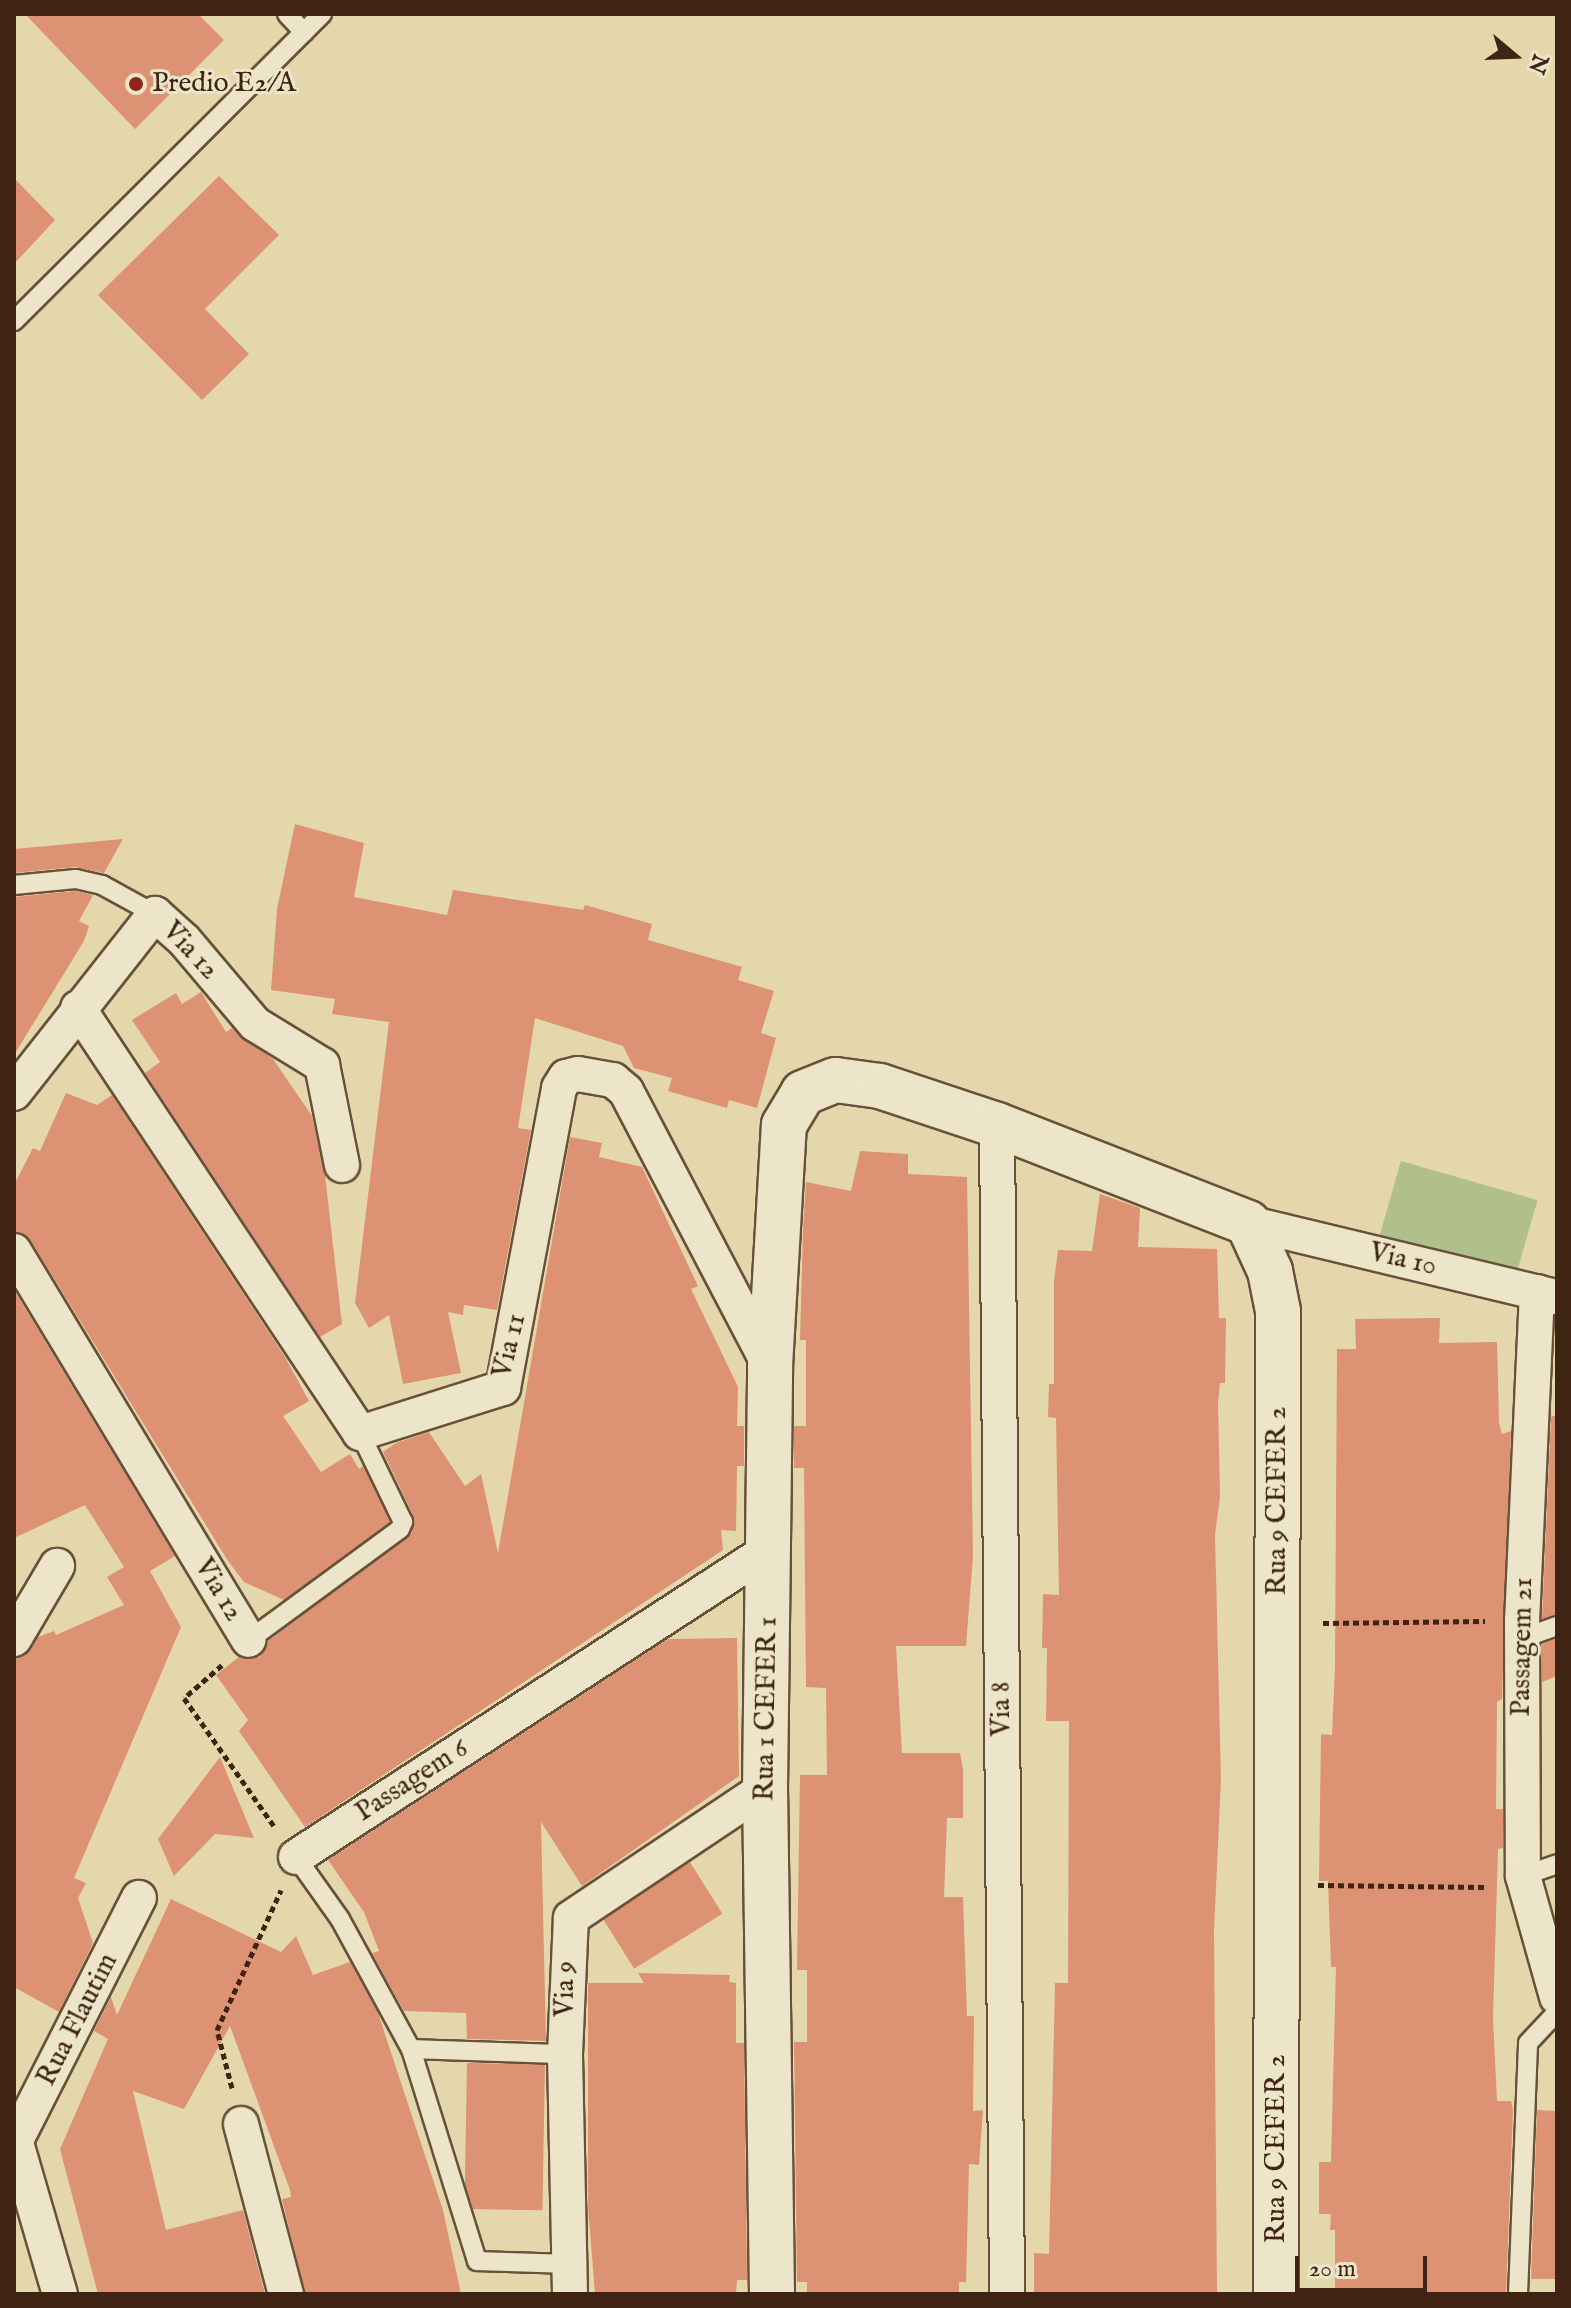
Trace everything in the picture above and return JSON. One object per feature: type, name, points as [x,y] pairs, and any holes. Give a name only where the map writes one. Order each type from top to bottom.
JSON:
[{"type":"street","name":"Via 12","points":[[14,1093],[155,914],[184,940],[255,1024],[322,1065],[342,1165]]},
{"type":"street","points":[[78,1008],[360,1433]]},
{"type":"street","name":"Via 11","points":[[360,1433],[503,1388],[559,1088],[566,1077],[578,1074],[613,1080],[626,1091],[770,1366]]},
{"type":"street","name":"Rua 1 CEFER 1","points":[[772,2294],[765,1788],[770,1366],[784,1125],[803,1093],[836,1080],[880,1086],[997,1125]]},
{"type":"street","points":[[997,1125],[1248,1223]]},
{"type":"street","name":"Via 8","points":[[997,1125],[1007,2294]]},
{"type":"street","name":"Via 10","points":[[1248,1223],[1547,1294]]},
{"type":"street","name":"Rua 9 CEFER 2","points":[[1248,1223],[1270,1271],[1278,1311],[1276,2294]]},
{"type":"street","name":"Via 12","points":[[14,1251],[249,1640]]},
{"type":"street","name":"Passagem 21","points":[[1547,1294],[1522,1630],[1523,1876],[1557,1997]]},
{"type":"street","name":"Passagem 6","points":[[296,1857],[770,1549]]},
{"type":"street","points":[[14,1639],[57,1566]]},
{"type":"street","name":"Via 9","points":[[569,2279],[565,2054],[571,1918],[765,1788]]},
{"type":"street","name":"Rua Flautim","points":[[15,2140],[139,1898]]},
{"type":"street","points":[[241,2124],[286,2294]]},
{"type":"street","points":[[15,2140],[60,2294]]},
{"type":"lane","points":[[287,14],[304,32]]},
{"type":"lane","points":[[14,321],[322,14]]},
{"type":"lane","points":[[14,885],[76,879],[102,885],[155,914]]},
{"type":"lane","points":[[249,1640],[400,1529],[403,1522],[360,1433]]},
{"type":"lane","points":[[1522,1630],[1557,1626]]},
{"type":"lane","points":[[296,1857],[340,1919],[411,2049],[477,2261],[569,2279]]},
{"type":"lane","points":[[1523,1876],[1557,1864]]},
{"type":"lane","points":[[1518,2294],[1528,2043],[1557,2012]]},
{"type":"lane","points":[[411,2049],[565,2054]]},
{"type":"path","points":[[1278,1623],[1522,1630]]},
{"type":"path","points":[[241,2124],[217,2030],[296,1857],[184,1698],[249,1640]]},
{"type":"path","points":[[1278,1884],[1497,1887],[1523,1876]]},
{"type":"green space","points":[[1401,1161],[1537,1200],[1514,1282],[1378,1243]]},
{"type":"building","name":"Predio E2/A","points":[[25,14],[198,14],[224,40],[135,129]]},
{"type":"building","points":[[219,176],[279,235],[205,309],[249,354],[202,400],[98,295]]},
{"type":"building","points":[[14,178],[55,220],[14,264]]},
{"type":"building","points":[[295,824],[364,843],[354,897],[447,915],[453,890],[583,910],[585,905],[652,924],[648,940],[742,967],[738,980],[774,991],[761,1033],[776,1038],[757,1108],[729,1100],[727,1108],[668,1091],[672,1078],[634,1068],[623,1046],[535,1018],[518,1128],[531,1130],[497,1310],[464,1305],[463,1315],[448,1312],[461,1373],[403,1384],[389,1315],[369,1328],[355,1303],[389,1022],[332,1014],[335,999],[271,990],[277,909]]},
{"type":"building","points":[[123,839],[104,873],[75,867],[14,873],[14,849]]},
{"type":"building","points":[[75,891],[93,895],[79,921],[89,926],[84,941],[14,1055],[14,897]]},
{"type":"building","points":[[201,992],[226,1032],[232,1028],[273,1059],[312,1116],[325,1175],[342,1324],[320,1337],[145,1073],[160,1062],[132,1020],[176,993],[182,1004]]},
{"type":"building","points":[[66,1093],[97,1105],[112,1095],[285,1357],[309,1401],[283,1416],[321,1472],[350,1454],[359,1469],[363,1466],[390,1522],[284,1600],[244,1582],[228,1561],[31,1241],[14,1231],[14,1185],[33,1148],[40,1151]]},
{"type":"building","points":[[570,1137],[602,1143],[599,1157],[642,1167],[698,1286],[691,1289],[738,1387],[737,1426],[744,1426],[744,1466],[737,1466],[736,1531],[721,1530],[723,1550],[305,1827],[239,1731],[248,1720],[216,1675],[239,1657],[260,1657],[269,1640],[411,1534],[414,1517],[383,1452],[396,1443],[429,1432],[465,1486],[481,1474],[498,1553]]},
{"type":"building","points":[[860,1151],[908,1154],[908,1174],[967,1177],[973,1556],[966,1646],[896,1646],[902,1753],[960,1753],[963,1769],[963,1818],[947,1818],[944,1897],[963,1897],[967,2016],[974,2016],[973,2111],[983,2110],[979,2165],[969,2164],[966,2282],[959,2282],[959,2294],[807,2294],[807,2282],[797,2282],[794,2042],[807,2042],[807,1970],[797,1970],[800,1775],[827,1775],[826,1688],[806,1687],[804,1468],[794,1468],[794,1426],[806,1426],[806,1340],[800,1340],[803,1230],[806,1182],[851,1191]]},
{"type":"building","points":[[1100,1194],[1140,1208],[1138,1247],[1217,1249],[1219,1318],[1226,1318],[1225,1383],[1220,1383],[1218,1403],[1220,1497],[1215,1535],[1221,1779],[1214,1930],[1217,2294],[1034,2294],[1034,2253],[1049,2254],[1055,1983],[1068,1983],[1069,1721],[1046,1721],[1047,1648],[1042,1648],[1043,1594],[1059,1595],[1056,1418],[1048,1417],[1049,1384],[1054,1384],[1054,1281],[1058,1250],[1092,1251]]},
{"type":"building","points":[[14,1290],[175,1556],[150,1571],[181,1627],[74,1878],[86,1883],[78,1898],[93,1943],[59,2012],[14,1987],[14,1659],[24,1656],[38,1637],[54,1631],[56,1635],[124,1605],[107,1577],[124,1567],[85,1505],[14,1538]]},
{"type":"building","points":[[1440,1318],[1439,1343],[1497,1342],[1499,1423],[1502,1434],[1511,1431],[1502,1699],[1497,1702],[1496,1809],[1503,1809],[1503,1848],[1498,1849],[1493,2018],[1497,2101],[1511,2101],[1513,2109],[1506,2294],[1335,2294],[1335,2230],[1330,2230],[1331,2214],[1319,2214],[1319,2162],[1331,2162],[1336,1967],[1331,1967],[1328,1881],[1319,1881],[1321,1734],[1332,1735],[1335,1667],[1337,1349],[1356,1349],[1355,1319]]},
{"type":"building","points":[[1557,1415],[1557,1614],[1542,1619],[1551,1417]]},
{"type":"building","points":[[737,1638],[739,1776],[582,1886],[541,1822],[546,2041],[467,2039],[466,2013],[404,2011],[372,1953],[379,1951],[364,1912],[328,1860],[668,1639]]},
{"type":"building","points":[[1557,1639],[1557,1676],[1542,1682],[1542,1644]]},
{"type":"building","points":[[220,1757],[254,1838],[215,1834],[174,1876],[158,1839]]},
{"type":"building","points":[[690,1862],[722,1914],[634,1969],[602,1917]]},
{"type":"building","points":[[171,1899],[281,1952],[296,1936],[313,1975],[350,1962],[378,2013],[443,2210],[461,2294],[305,2294],[282,2199],[291,2197],[290,2190],[230,2026],[184,2109],[133,2091],[166,2230],[243,2210],[265,2294],[98,2294],[60,2149],[108,2039],[94,2031],[111,1997],[117,2015]]},
{"type":"building","points":[[638,1973],[730,1975],[729,1982],[736,1983],[736,2043],[744,2043],[747,2280],[737,2280],[736,2294],[595,2294],[588,2206],[588,1983],[644,1983]]},
{"type":"building","points":[[467,2063],[545,2064],[542,2210],[464,2209]]},
{"type":"building","points":[[1537,2110],[1557,2111],[1557,2279],[1531,2279]]},
{"type":"place","name":"Predio E2/A","points":[[136,84]]}]
